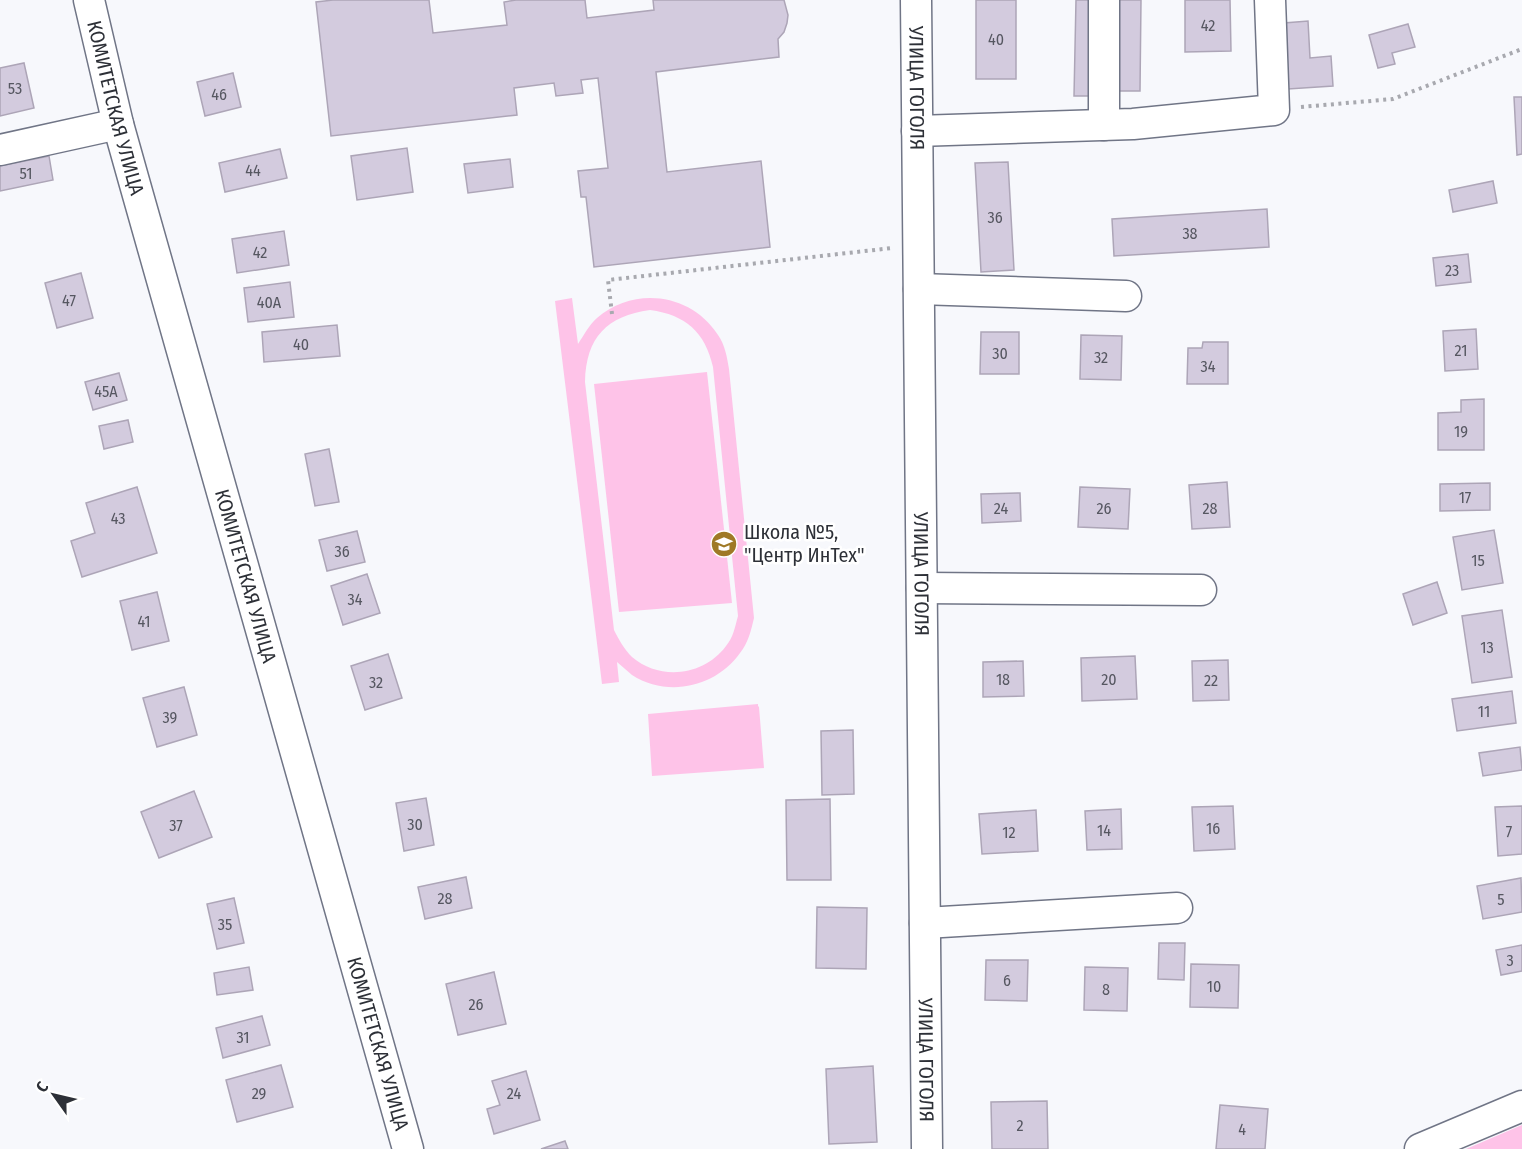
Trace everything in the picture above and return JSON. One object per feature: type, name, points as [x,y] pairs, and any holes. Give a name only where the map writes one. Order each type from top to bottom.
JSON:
[{"type":"street","name":"КОМИТЕТСКАЯ УЛИЦА","points":[[89,0],[118,124],[408,1149]]},
{"type":"street","name":"УЛИЦА ГОГОЛЯ","points":[[916,0],[927,1149]]},
{"type":"street","points":[[1104,0],[1104,125]]},
{"type":"street","points":[[917,131],[1133,124],[1274,110],[1270,0]]},
{"type":"street","points":[[0,150],[118,124]]},
{"type":"street","points":[[919,289],[1125,296]]},
{"type":"street","points":[[922,588],[1201,591]]},
{"type":"street","points":[[925,923],[1177,908]]},
{"type":"street","points":[[1420,1149],[1522,1106]]},
{"type":"path","points":[[1274,110],[1393,99],[1522,49]]},
{"type":"path","points":[[612,314],[608,280],[893,248]]},
{"type":"shaded area","points":[[572,298],[578,344],[597,318],[628,301],[644,298],[678,303],[693,310],[707,321],[724,347],[729,369],[754,618],[747,641],[740,653],[730,665],[705,681],[676,687],[661,686],[632,675],[617,662],[619,682],[602,684],[555,301]],"holes":[[[650,310],[663,312],[692,327],[705,344],[713,367],[738,616],[734,632],[717,656],[706,664],[681,672],[655,670],[643,665],[629,654],[614,630],[585,382],[590,353],[602,331],[622,317]]]},
{"type":"shaded area","points":[[707,372],[732,603],[619,612],[594,384]]},
{"type":"shaded area","points":[[758,704],[764,768],[652,776],[648,714]]},
{"type":"shaded area","points":[[1522,1125],[1522,1149],[1466,1149]]},
{"type":"building","points":[[429,0],[433,33],[507,25],[504,2],[516,0],[585,0],[587,18],[654,10],[653,0],[784,0],[788,15],[784,32],[778,39],[779,57],[656,72],[667,172],[761,161],[770,247],[594,267],[586,197],[581,197],[578,171],[608,168],[598,78],[581,80],[583,93],[556,96],[554,83],[514,88],[517,115],[331,136],[316,2]]},
{"type":"building","points":[[976,0],[1016,0],[1016,79],[976,79]]},
{"type":"building","points":[[1076,0],[1096,0],[1094,96],[1074,96]]},
{"type":"building","points":[[1116,0],[1141,0],[1140,91],[1115,91]]},
{"type":"building","points":[[1185,0],[1230,0],[1231,51],[1185,52]]},
{"type":"building","points":[[1308,21],[1310,58],[1331,56],[1333,86],[1288,89],[1284,23]]},
{"type":"building","points":[[1408,24],[1415,47],[1392,53],[1395,64],[1378,68],[1369,35]]},
{"type":"building","points":[[24,63],[34,108],[0,116],[0,68]]},
{"type":"building","points":[[233,73],[241,107],[205,116],[197,82]]},
{"type":"building","points":[[1514,97],[1522,97],[1522,154],[1517,155]]},
{"type":"building","points":[[407,148],[413,192],[357,200],[351,156]]},
{"type":"building","points":[[280,149],[287,178],[225,192],[219,163]]},
{"type":"building","points":[[49,156],[53,180],[0,191],[0,166]]},
{"type":"building","points":[[510,159],[513,187],[468,193],[464,164]]},
{"type":"building","points":[[1008,162],[1014,270],[981,272],[975,163]]},
{"type":"building","points":[[1493,181],[1497,203],[1453,212],[1449,190]]},
{"type":"building","points":[[1267,209],[1269,247],[1114,256],[1112,219]]},
{"type":"building","points":[[284,231],[289,265],[237,273],[232,239]]},
{"type":"building","points":[[1468,254],[1471,282],[1436,286],[1433,258]]},
{"type":"building","points":[[81,273],[93,318],[57,328],[45,283]]},
{"type":"building","points":[[290,282],[294,317],[248,322],[244,288]]},
{"type":"building","points":[[337,325],[340,356],[264,362],[262,332]]},
{"type":"building","points":[[1476,329],[1478,369],[1445,371],[1443,331]]},
{"type":"building","points":[[981,332],[1019,332],[1019,374],[980,374]]},
{"type":"building","points":[[1081,335],[1122,336],[1121,380],[1080,379]]},
{"type":"building","points":[[1203,342],[1228,342],[1228,384],[1187,384],[1188,348],[1202,348]]},
{"type":"building","points":[[119,373],[127,400],[93,410],[85,382]]},
{"type":"building","points":[[1484,399],[1484,450],[1438,450],[1438,413],[1461,412],[1461,400]]},
{"type":"building","points":[[128,420],[133,442],[104,449],[99,426]]},
{"type":"building","points":[[329,449],[339,502],[315,506],[305,454]]},
{"type":"building","points":[[1227,482],[1230,527],[1192,529],[1189,485]]},
{"type":"building","points":[[1490,483],[1490,510],[1440,511],[1440,484]]},
{"type":"building","points":[[137,487],[157,553],[82,577],[71,541],[95,533],[86,503]]},
{"type":"building","points":[[1080,487],[1130,489],[1128,529],[1078,527]]},
{"type":"building","points":[[1020,493],[1021,521],[982,523],[981,494]]},
{"type":"building","points":[[1494,530],[1503,583],[1462,590],[1453,537]]},
{"type":"building","points":[[357,531],[365,562],[327,571],[319,540]]},
{"type":"building","points":[[367,574],[380,613],[343,625],[331,586]]},
{"type":"building","points":[[1437,582],[1447,613],[1413,625],[1403,594]]},
{"type":"building","points":[[157,592],[169,641],[132,650],[120,601]]},
{"type":"building","points":[[1502,610],[1512,677],[1472,683],[1462,616]]},
{"type":"building","points":[[388,654],[402,698],[365,710],[351,666]]},
{"type":"building","points":[[1135,656],[1137,699],[1082,701],[1081,658]]},
{"type":"building","points":[[1228,660],[1229,700],[1193,701],[1192,661]]},
{"type":"building","points":[[1023,661],[1024,696],[983,697],[983,662]]},
{"type":"building","points":[[184,687],[197,735],[157,747],[143,698]]},
{"type":"building","points":[[1512,691],[1516,723],[1457,731],[1452,699]]},
{"type":"building","points":[[853,730],[854,794],[822,795],[821,731]]},
{"type":"building","points":[[1520,747],[1522,770],[1483,776],[1479,753]]},
{"type":"building","points":[[194,791],[212,837],[159,858],[141,812]]},
{"type":"building","points":[[426,798],[434,845],[404,851],[396,803]]},
{"type":"building","points":[[830,799],[831,880],[787,880],[786,800]]},
{"type":"building","points":[[1233,806],[1235,849],[1194,851],[1192,807]]},
{"type":"building","points":[[1522,806],[1522,854],[1498,856],[1495,807]]},
{"type":"building","points":[[1121,809],[1122,849],[1087,850],[1085,811]]},
{"type":"building","points":[[1036,810],[1038,851],[982,854],[979,814]]},
{"type":"building","points":[[466,877],[472,908],[425,919],[418,887]]},
{"type":"building","points":[[1521,878],[1522,912],[1483,919],[1477,886]]},
{"type":"building","points":[[234,898],[244,943],[217,949],[207,904]]},
{"type":"building","points":[[817,907],[867,908],[866,969],[816,968]]},
{"type":"building","points":[[1159,943],[1185,943],[1184,980],[1158,979]]},
{"type":"building","points":[[1522,945],[1522,971],[1501,975],[1496,950]]},
{"type":"building","points":[[986,960],[1028,960],[1027,1001],[985,1000]]},
{"type":"building","points":[[1191,964],[1239,965],[1238,1008],[1190,1007]]},
{"type":"building","points":[[249,967],[253,990],[217,995],[214,973]]},
{"type":"building","points":[[1085,967],[1128,968],[1127,1011],[1084,1010]]},
{"type":"building","points":[[494,972],[506,1024],[458,1035],[446,984]]},
{"type":"building","points":[[262,1016],[270,1045],[223,1058],[216,1028]]},
{"type":"building","points":[[281,1065],[293,1107],[237,1122],[226,1080]]},
{"type":"building","points":[[873,1066],[877,1142],[829,1144],[826,1069]]},
{"type":"building","points":[[526,1071],[540,1120],[494,1134],[487,1109],[500,1105],[492,1081]]},
{"type":"building","points":[[1047,1101],[1048,1149],[992,1149],[991,1102]]},
{"type":"building","points":[[1220,1105],[1268,1109],[1265,1149],[1216,1149]]},
{"type":"building","points":[[565,1141],[568,1149],[541,1149]]},
{"type":"place","name":"Школа №5, \"Центр ИнТех\"","points":[[724,544]]}]
